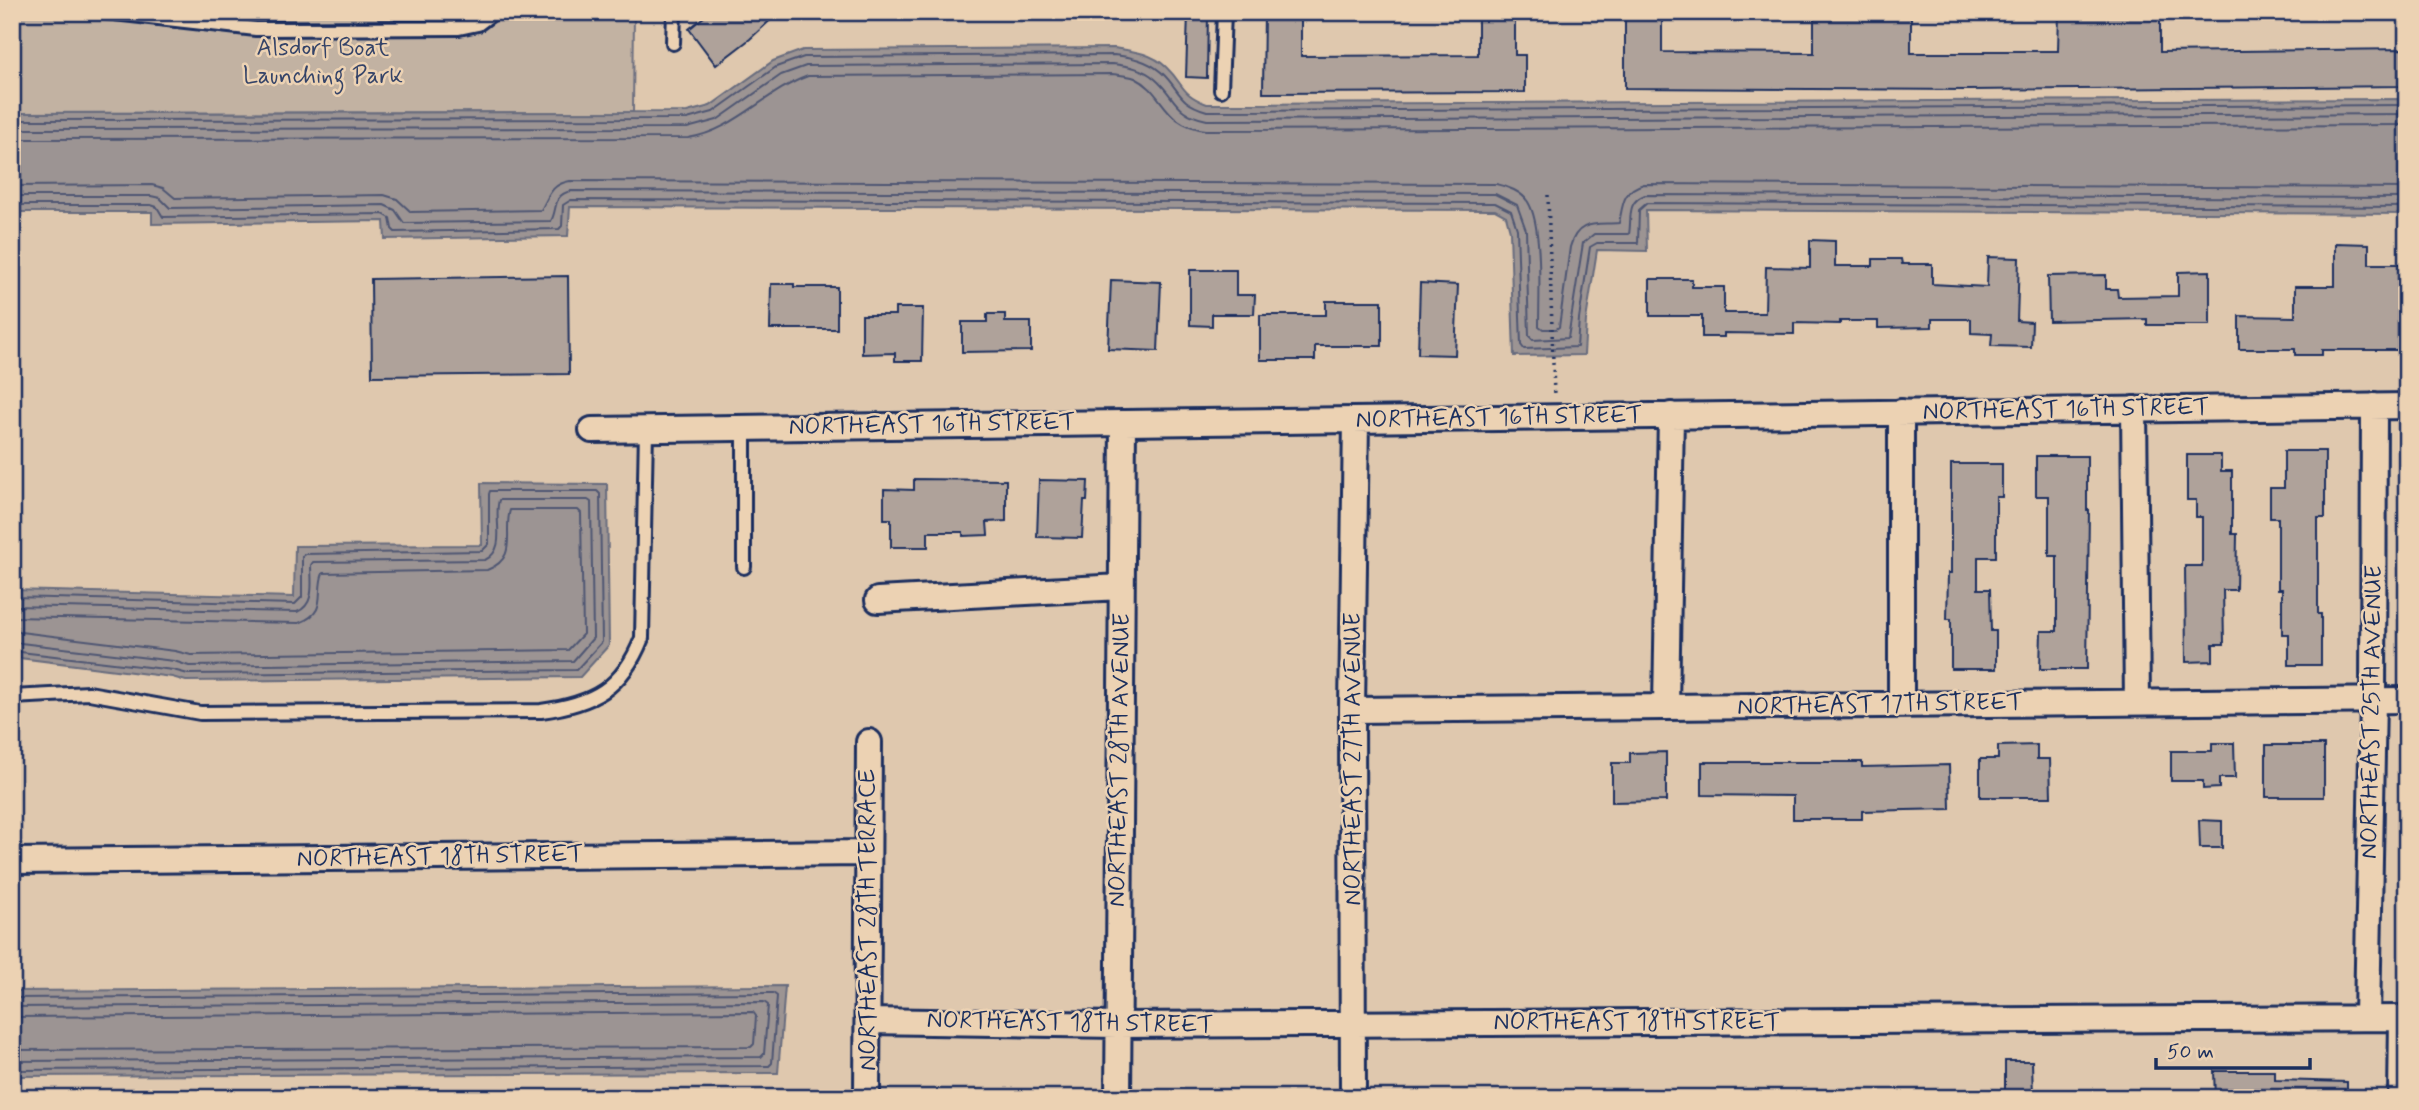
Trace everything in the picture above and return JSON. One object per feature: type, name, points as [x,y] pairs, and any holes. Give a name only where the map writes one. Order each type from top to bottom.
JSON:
[{"type":"street","name":"NORTHEAST 25TH AVENUE","points":[[2367,1017],[2373,700],[2374,406]]},
{"type":"street","name":"NORTHEAST 16TH STREET","points":[[592,430],[2407,406]]},
{"type":"street","points":[[2134,409],[2137,702]]},
{"type":"street","points":[[1901,412],[1901,704]]},
{"type":"street","points":[[1666,707],[1671,415]]},
{"type":"street","name":"NORTHEAST 27TH AVENUE","points":[[1353,1098],[1352,710],[1356,420]]},
{"type":"street","name":"NORTHEAST 28TH AVENUE","points":[[1118,1098],[1123,423]]},
{"type":"street","points":[[878,600],[1121,587]]},
{"type":"street","name":"NORTHEAST 17TH STREET","points":[[1352,710],[2407,700]]},
{"type":"street","name":"NORTHEAST 28TH TERRACE","points":[[867,1098],[869,742]]},
{"type":"street","name":"NORTHEAST 18TH STREET","points":[[12,861],[868,853]]},
{"type":"street","points":[[2401,1098],[2404,1018]]},
{"type":"street","name":"NORTHEAST 18TH STREET","points":[[868,1021],[1117,1025],[2404,1018]]},
{"type":"lane","points":[[105,12],[256,29],[458,28],[478,24],[494,12]]},
{"type":"lane","points":[[458,12],[458,28]]},
{"type":"lane","points":[[673,43],[674,12]]},
{"type":"lane","points":[[1221,90],[1224,12]]},
{"type":"lane","points":[[744,428],[744,567]]},
{"type":"lane","points":[[12,697],[89,693],[200,713],[541,711],[569,708],[591,700],[616,682],[635,657],[642,638],[646,429]]},
{"type":"path","points":[[1548,195],[1554,417]]},
{"type":"green space","name":"Alsdorf Boat Launching Park","points":[[12,12],[634,12],[633,112],[12,113]]},
{"type":"water","points":[[1114,48],[1142,53],[1161,62],[1187,92],[1207,104],[2407,99],[2407,214],[1646,210],[1647,251],[1597,250],[1586,320],[1584,355],[1514,356],[1510,231],[1506,216],[1495,210],[570,207],[568,236],[385,239],[384,221],[152,224],[152,212],[12,212],[12,113],[687,112],[710,106],[773,61],[803,50]]},
{"type":"water","points":[[481,483],[607,484],[609,645],[580,677],[186,681],[12,657],[12,590],[294,597],[295,546],[482,545]]},
{"type":"water","points":[[785,986],[778,1073],[12,1076],[12,991]]},
{"type":"building","points":[[710,12],[779,12],[716,65],[689,29]]},
{"type":"building","points":[[1188,12],[1208,12],[1207,78],[1186,77]]},
{"type":"building","points":[[1264,12],[1301,12],[1301,56],[1478,55],[1478,12],[1515,12],[1515,55],[1525,55],[1525,92],[1263,93]]},
{"type":"building","points":[[1625,12],[1662,12],[1662,52],[1814,53],[1814,12],[1911,12],[1911,53],[1985,53],[2058,51],[2059,12],[2160,12],[2160,52],[2407,49],[2407,86],[1968,90],[1625,88]]},
{"type":"building","points":[[1810,240],[1835,241],[1835,266],[1873,266],[1873,259],[1901,259],[1902,264],[1932,264],[1932,284],[1987,287],[1988,257],[2019,258],[2017,321],[2032,322],[2031,347],[1991,346],[1992,334],[1971,333],[1971,319],[1932,319],[1932,327],[1878,328],[1878,321],[1794,323],[1794,334],[1724,333],[1724,337],[1702,337],[1702,316],[1650,316],[1650,279],[1692,279],[1692,287],[1724,287],[1724,313],[1765,313],[1766,267],[1810,268]]},
{"type":"building","points":[[2335,243],[2369,244],[2369,264],[2407,264],[2407,350],[2322,350],[2322,355],[2295,355],[2295,349],[2239,349],[2239,316],[2295,317],[2295,286],[2335,286]]},
{"type":"building","points":[[1190,270],[1236,270],[1236,295],[1255,295],[1254,314],[1212,314],[1212,326],[1190,325]]},
{"type":"building","points":[[2210,271],[2210,325],[2147,325],[2147,319],[2049,321],[2048,276],[2106,275],[2106,289],[2117,289],[2118,297],[2178,296],[2178,272]]},
{"type":"building","points":[[568,276],[569,374],[372,376],[371,279]]},
{"type":"building","points":[[1111,280],[1161,282],[1158,351],[1108,349]]},
{"type":"building","points":[[1420,283],[1458,285],[1455,355],[1418,354]]},
{"type":"building","points":[[771,284],[837,287],[837,329],[770,329]]},
{"type":"building","points":[[1326,301],[1382,301],[1382,346],[1315,346],[1315,360],[1260,360],[1260,315],[1326,315]]},
{"type":"building","points":[[895,308],[923,308],[922,361],[895,361],[895,353],[862,354],[862,315],[895,315]]},
{"type":"building","points":[[987,314],[1005,314],[1005,322],[1031,322],[1031,351],[962,352],[962,322],[987,322]]},
{"type":"building","points":[[2284,451],[2325,451],[2325,518],[2318,518],[2321,665],[2289,665],[2289,634],[2282,634],[2282,589],[2278,589],[2278,518],[2270,518],[2270,488],[2284,488]]},
{"type":"building","points":[[2187,455],[2221,455],[2221,471],[2232,471],[2232,534],[2237,534],[2236,590],[2223,590],[2224,644],[2213,644],[2213,661],[2186,662],[2185,566],[2202,566],[2202,517],[2196,517],[2196,500],[2187,500]]},
{"type":"building","points":[[2036,456],[2087,456],[2087,669],[2040,669],[2041,631],[2057,631],[2057,556],[2049,556],[2049,496],[2036,496]]},
{"type":"building","points":[[1951,464],[2002,464],[2002,497],[1996,497],[1996,557],[1978,557],[1978,589],[1990,589],[1991,631],[1996,631],[1996,669],[1951,669],[1951,619],[1947,619],[1948,573],[1951,573]]},
{"type":"building","points":[[914,479],[1006,480],[1006,521],[987,522],[988,535],[963,536],[963,532],[928,532],[928,547],[891,547],[891,519],[884,519],[884,489],[914,490]]},
{"type":"building","points":[[1039,480],[1088,481],[1082,538],[1037,537]]},
{"type":"building","points":[[2212,743],[2234,743],[2235,778],[2219,778],[2219,788],[2203,789],[2203,781],[2171,781],[2171,751],[2212,751]]},
{"type":"building","points":[[2037,745],[2037,759],[2050,759],[2051,797],[1980,797],[1980,759],[1998,759],[1998,746]]},
{"type":"building","points":[[2266,745],[2324,745],[2324,797],[2266,797]]},
{"type":"building","points":[[1666,752],[1666,801],[1612,802],[1612,763],[1630,763],[1630,753]]},
{"type":"building","points":[[1702,762],[1862,762],[1862,767],[1949,765],[1950,809],[1862,811],[1862,819],[1793,819],[1793,796],[1702,795]]},
{"type":"building","points":[[2199,820],[2222,821],[2222,848],[2200,848]]},
{"type":"building","points":[[2005,1061],[2032,1061],[2033,1098],[2005,1098]]},
{"type":"building","points":[[2214,1071],[2275,1071],[2275,1080],[2347,1082],[2347,1098],[2215,1098]]}]
